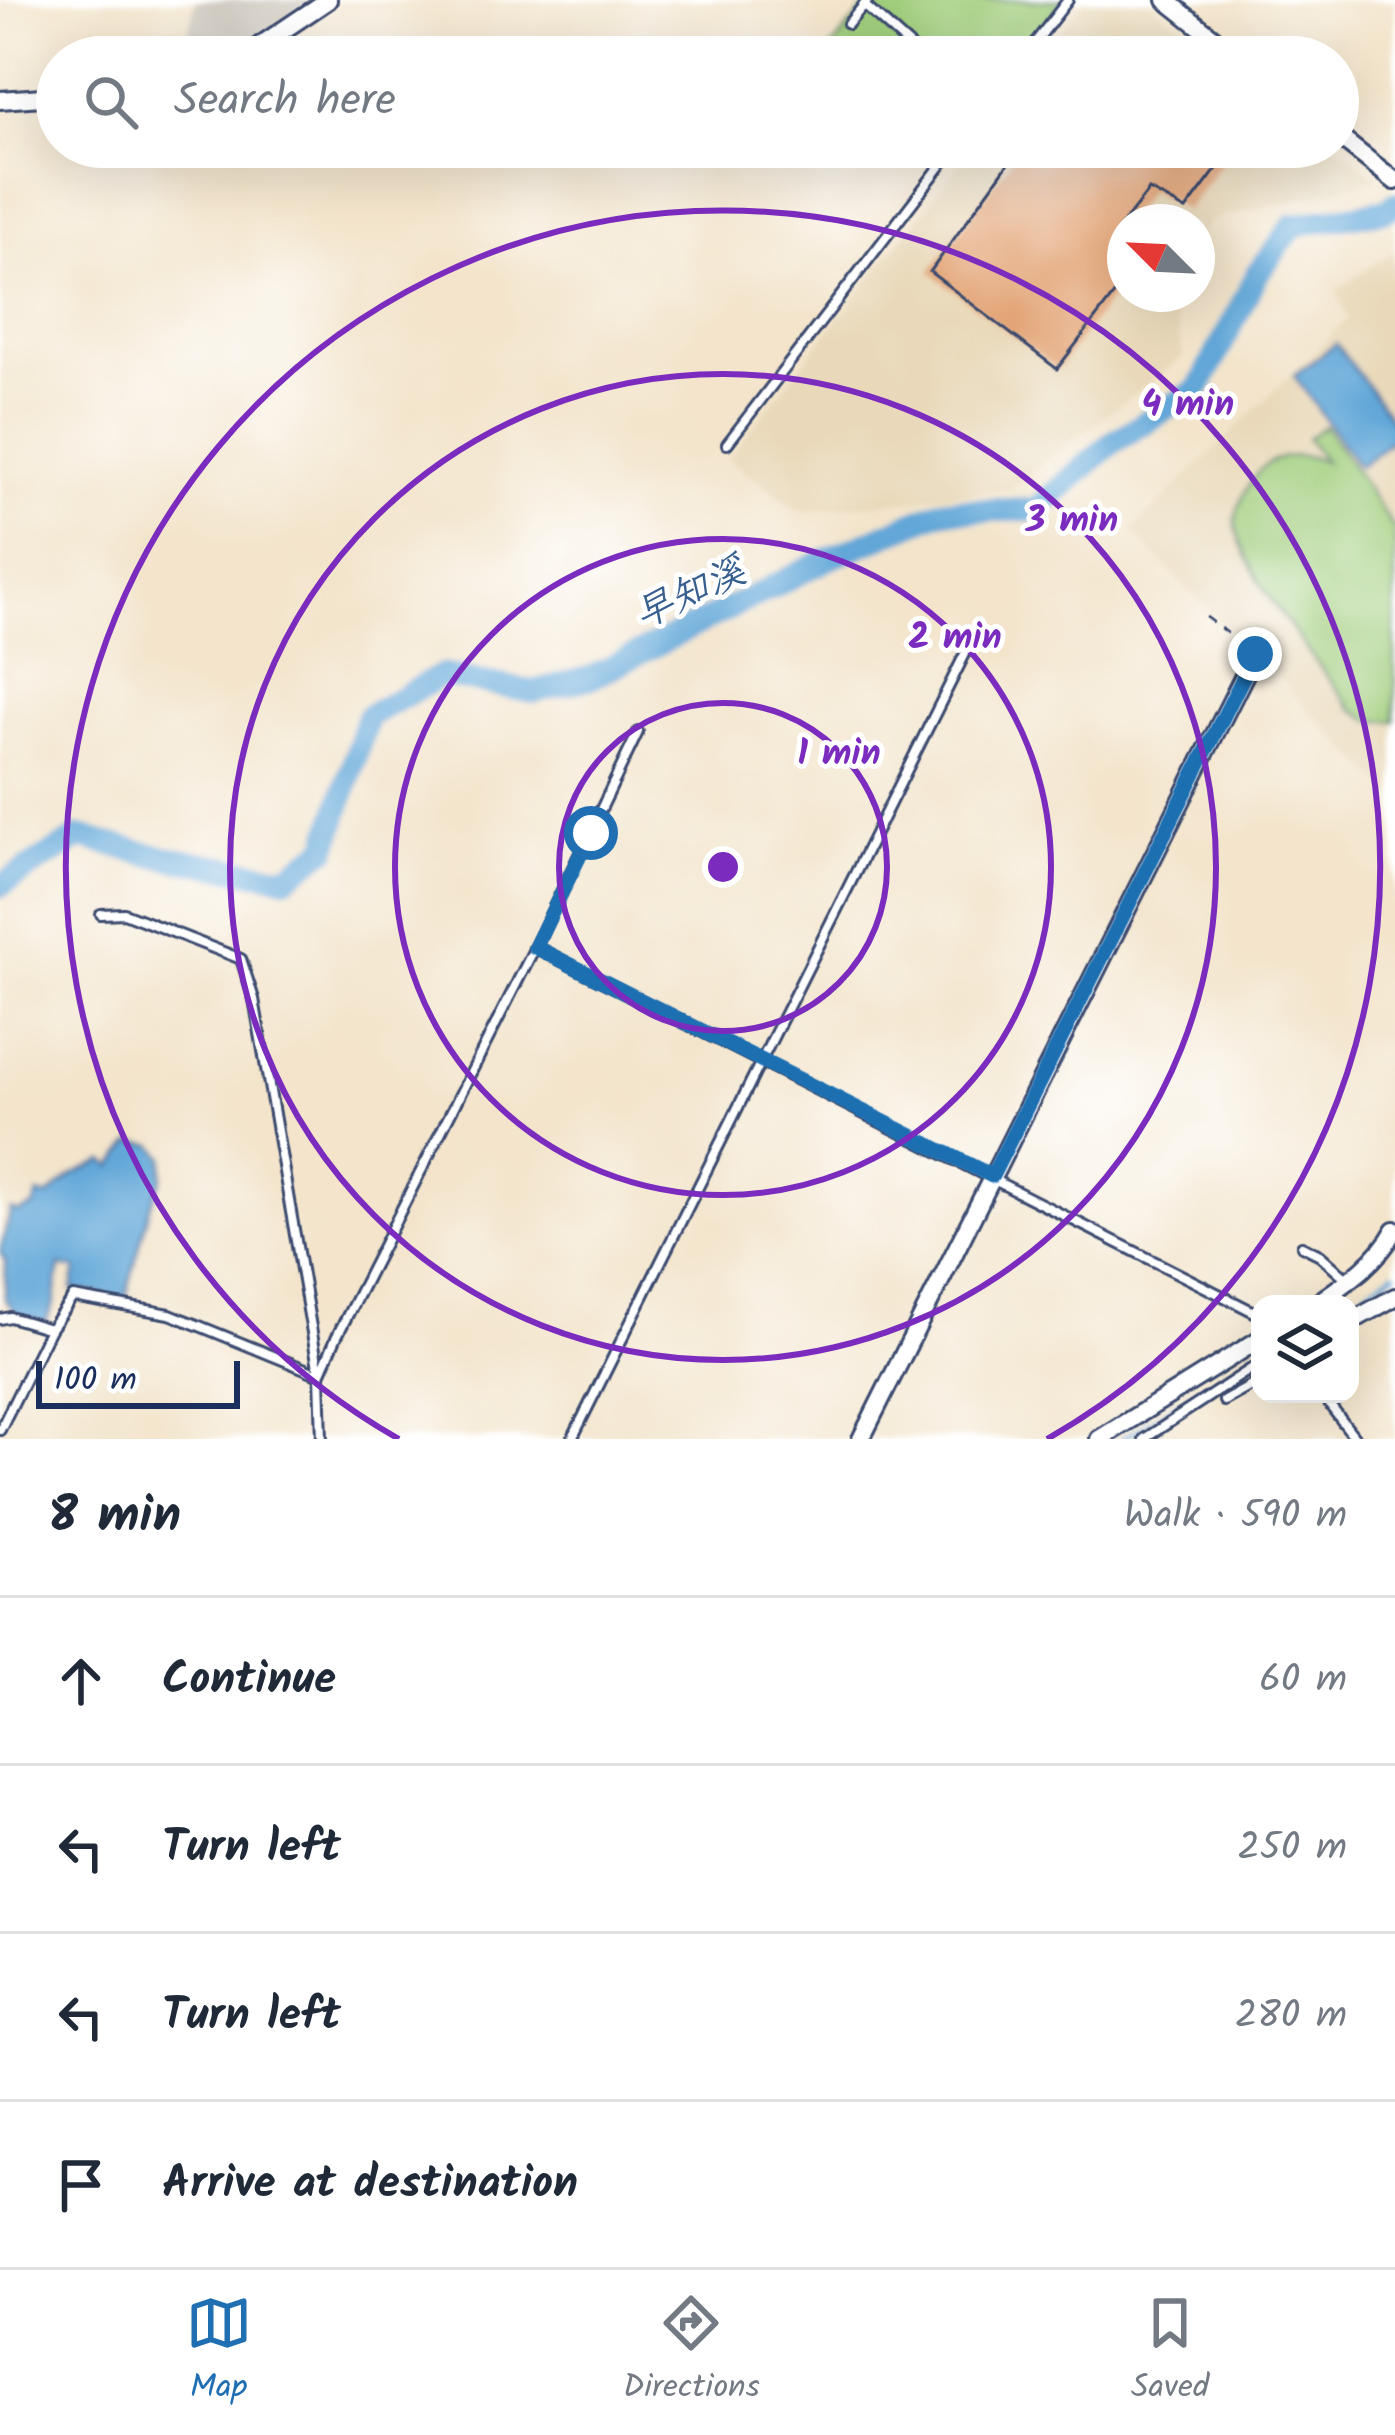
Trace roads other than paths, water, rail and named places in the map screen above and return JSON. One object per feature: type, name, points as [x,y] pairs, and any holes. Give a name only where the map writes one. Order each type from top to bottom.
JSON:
[{"type":"street","points":[[274,36],[328,0]]},
{"type":"street","points":[[1166,0],[1211,36]]},
{"type":"street","points":[[0,100],[36,97]]},
{"type":"street","points":[[1359,153],[1395,181]]},
{"type":"street","points":[[861,1439],[1255,654]]},
{"type":"street","points":[[1329,1295],[1385,1248],[1395,1230]]},
{"type":"street","points":[[1359,1317],[1395,1297]]},
{"type":"street","points":[[1099,1439],[1251,1345]]},
{"type":"lane","points":[[1040,36],[1068,0]]},
{"type":"lane","points":[[848,24],[866,3],[900,36]]},
{"type":"lane","points":[[727,444],[939,168]]},
{"type":"lane","points":[[572,1439],[976,632]]},
{"type":"lane","points":[[320,1375],[638,731]]},
{"type":"lane","points":[[101,914],[124,913],[242,959],[254,999],[320,1375],[322,1439]]},
{"type":"lane","points":[[535,947],[1251,1310]]},
{"type":"lane","points":[[1302,1246],[1349,1281]]},
{"type":"lane","points":[[0,1430],[50,1330],[73,1298],[170,1314],[320,1375]]},
{"type":"lane","points":[[0,1319],[10,1317],[50,1330]]},
{"type":"lane","points":[[1144,1439],[1251,1369]]},
{"type":"lane","points":[[1225,1401],[1251,1386]]},
{"type":"lane","points":[[1329,1403],[1356,1439]]},
{"type":"water","points":[[1336,344],[1395,424],[1395,437],[1359,467],[1294,375]]},
{"type":"water","points":[[132,1142],[154,1145],[164,1157],[162,1179],[125,1300],[72,1289],[76,1269],[60,1266],[54,1304],[45,1323],[17,1314],[5,1299],[6,1263],[0,1251],[11,1210],[18,1213],[34,1207],[38,1194],[47,1197],[73,1175],[104,1161],[113,1166]]},
{"type":"waterway","name":"早知溪","points":[[0,886],[80,837],[156,856],[286,877],[327,848],[368,716],[442,675],[533,692],[592,677],[828,559],[943,510],[1036,510],[1112,443],[1199,389],[1258,273],[1294,225],[1387,210],[1395,203]]},
{"type":"waterway","points":[[1359,1296],[1395,1272]]},
{"type":"waterway","points":[[1122,1439],[1251,1358]]}]
